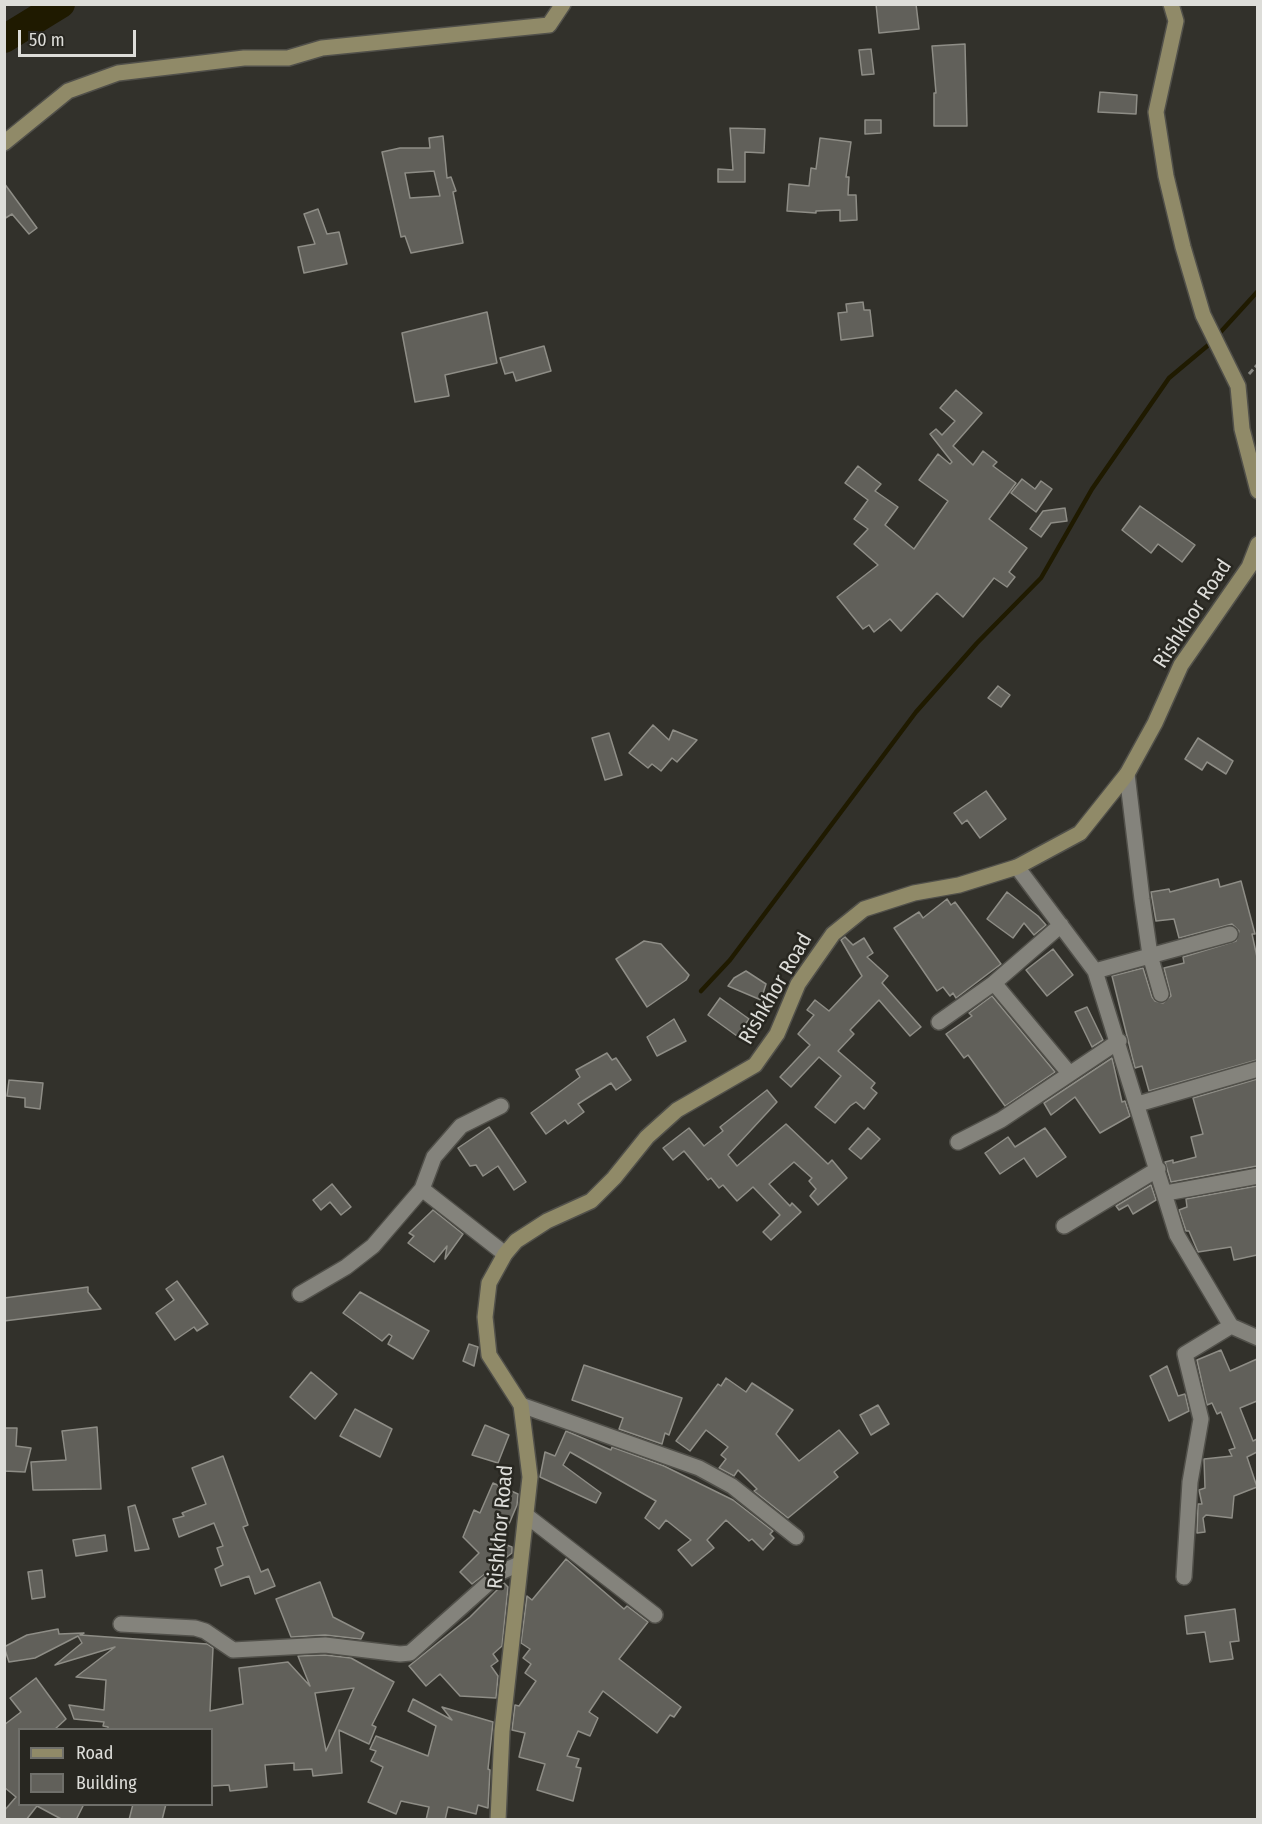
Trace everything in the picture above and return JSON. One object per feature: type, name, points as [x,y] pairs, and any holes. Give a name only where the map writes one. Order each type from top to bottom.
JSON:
[{"type":"street","points":[[4,142],[68,91],[118,73],[244,58],[288,58],[322,48],[549,24],[563,4]]},
{"type":"street","points":[[1171,4],[1176,21],[1156,112],[1167,176],[1183,247],[1203,315],[1238,386],[1242,429],[1257,491]]},
{"type":"street","name":"Rishkhor Road","points":[[498,1820],[502,1731],[530,1477],[521,1405],[494,1364],[488,1345],[485,1317],[489,1283],[505,1254],[516,1241],[547,1221],[591,1201],[614,1178],[648,1137],[677,1110],[755,1065],[777,1034],[798,984],[833,934],[864,909],[914,893],[959,885],[1017,867],[1080,833],[1127,774],[1155,723],[1181,665],[1249,567],[1257,544]]},
{"type":"street","points":[[1127,774],[1150,955],[1161,994]]},
{"type":"street","points":[[1017,867],[1095,970],[1178,1235],[1231,1326],[1257,1338]]},
{"type":"street","points":[[939,1022],[994,983],[1061,925]]},
{"type":"street","points":[[1095,970],[1230,934]]},
{"type":"street","points":[[994,983],[1069,1073]]},
{"type":"street","points":[[958,1142],[1002,1120],[1119,1041]]},
{"type":"street","points":[[1138,1104],[1257,1070]]},
{"type":"street","points":[[300,1294],[346,1267],[373,1246],[422,1189],[434,1157],[461,1126],[501,1106]]},
{"type":"street","points":[[1064,1226],[1158,1169]]},
{"type":"street","points":[[1166,1193],[1257,1176]]},
{"type":"street","points":[[422,1189],[505,1254]]},
{"type":"street","points":[[1184,1577],[1190,1482],[1201,1419],[1185,1354],[1231,1326]]},
{"type":"street","points":[[521,1405],[699,1468],[732,1486],[796,1537]]},
{"type":"street","points":[[527,1516],[655,1615]]},
{"type":"street","points":[[121,1624],[195,1628],[205,1631],[233,1650],[325,1645],[400,1654],[410,1653],[501,1572],[519,1564]]},
{"type":"building","points":[[876,4],[916,4],[919,29],[879,33]]},
{"type":"building","points":[[965,44],[967,126],[934,126],[934,93],[936,93],[932,46]]},
{"type":"building","points":[[871,49],[874,74],[862,75],[859,50]]},
{"type":"building","points":[[1100,92],[1137,95],[1136,114],[1098,112]]},
{"type":"building","points":[[865,120],[881,120],[881,133],[865,134]]},
{"type":"building","points":[[730,128],[765,129],[764,153],[745,152],[745,182],[718,182],[718,169],[733,170]]},
{"type":"building","points":[[443,136],[447,178],[451,177],[456,191],[453,192],[463,243],[411,253],[405,236],[401,237],[382,152],[400,148],[430,148],[429,138]],"holes":[[[434,171],[440,196],[410,198],[405,173]]]},
{"type":"building","points":[[820,138],[851,142],[846,177],[849,177],[848,195],[856,195],[857,220],[840,221],[840,210],[816,211],[816,213],[787,211],[789,184],[809,186],[811,168],[816,169]]},
{"type":"building","points":[[4,183],[37,228],[29,234],[12,214],[4,219]]},
{"type":"building","points":[[318,209],[327,234],[339,232],[347,264],[304,273],[298,247],[315,244],[304,214]]},
{"type":"building","points":[[863,302],[864,310],[870,310],[873,336],[841,340],[838,313],[847,312],[846,304]]},
{"type":"building","points":[[487,312],[497,363],[445,375],[449,396],[415,402],[402,333]]},
{"type":"building","points":[[544,346],[551,371],[516,381],[513,372],[505,374],[500,358]]},
{"type":"building","points":[[956,390],[982,413],[953,446],[973,465],[983,451],[997,462],[993,466],[1016,483],[989,519],[1027,548],[1009,572],[1015,577],[1007,587],[994,578],[963,617],[937,593],[901,631],[890,619],[874,632],[869,625],[863,629],[837,597],[878,565],[854,544],[868,529],[854,519],[868,500],[845,483],[858,466],[881,484],[875,491],[898,507],[885,525],[914,549],[948,501],[919,480],[938,454],[950,464],[952,462],[930,434],[936,429],[942,435],[955,421],[940,408]]},
{"type":"building","points":[[1022,479],[1035,489],[1041,481],[1052,489],[1036,512],[1011,493]]},
{"type":"building","points":[[1140,506],[1195,545],[1182,562],[1158,544],[1151,553],[1122,530]]},
{"type":"building","points":[[1065,508],[1067,521],[1051,523],[1041,537],[1030,529],[1043,511]]},
{"type":"building","points":[[998,686],[1010,695],[1001,707],[988,698]]},
{"type":"building","points":[[653,725],[669,740],[673,730],[697,740],[677,762],[672,758],[661,771],[652,764],[648,768],[629,753]]},
{"type":"building","points":[[609,733],[622,775],[605,780],[592,738]]},
{"type":"building","points":[[1198,738],[1233,761],[1226,774],[1207,762],[1202,770],[1185,759]]},
{"type":"building","points":[[986,791],[1006,819],[980,838],[967,820],[962,824],[954,813]]},
{"type":"building","points":[[1218,879],[1220,887],[1241,881],[1255,934],[1252,934],[1257,957],[1257,1060],[1149,1091],[1142,1066],[1135,1068],[1112,976],[1143,968],[1152,997],[1155,1001],[1163,1003],[1171,996],[1164,968],[1184,963],[1183,957],[1236,941],[1239,931],[1232,924],[1179,938],[1174,919],[1156,921],[1151,892],[1169,889],[1170,892]]},
{"type":"building","points":[[1007,892],[1046,925],[1034,935],[1024,923],[1013,938],[987,919]]},
{"type":"building","points":[[947,899],[951,905],[955,902],[1001,964],[956,998],[953,993],[950,996],[943,987],[937,991],[894,928],[919,912],[923,918]]},
{"type":"building","points":[[845,937],[853,945],[864,938],[873,953],[867,957],[888,976],[882,983],[921,1027],[910,1036],[879,1000],[850,1030],[854,1034],[838,1051],[875,1083],[871,1088],[877,1093],[864,1109],[856,1102],[835,1123],[815,1107],[841,1076],[819,1057],[791,1087],[780,1077],[810,1045],[798,1034],[814,1015],[807,1010],[815,1000],[829,1011],[862,976],[841,940]]},
{"type":"building","points":[[644,941],[661,944],[689,975],[686,980],[647,1007],[616,959]]},
{"type":"building","points":[[1053,949],[1073,975],[1047,996],[1026,970]]},
{"type":"building","points":[[746,971],[766,984],[761,1000],[728,986],[734,978]]},
{"type":"building","points":[[992,996],[1055,1072],[1005,1106],[968,1055],[964,1058],[946,1034],[972,1016],[969,1013]]},
{"type":"building","points":[[720,998],[749,1019],[737,1036],[708,1015]]},
{"type":"building","points":[[1087,1007],[1103,1040],[1092,1047],[1075,1012]]},
{"type":"building","points":[[674,1019],[686,1041],[657,1056],[647,1037]]},
{"type":"building","points":[[607,1053],[612,1060],[616,1058],[631,1080],[616,1090],[611,1083],[578,1104],[584,1112],[568,1124],[565,1120],[546,1134],[531,1113],[580,1077],[576,1070]]},
{"type":"building","points":[[1112,1058],[1122,1102],[1125,1101],[1130,1116],[1100,1133],[1075,1097],[1051,1115],[1044,1103]]},
{"type":"building","points":[[1257,1079],[1257,1166],[1171,1182],[1165,1162],[1173,1160],[1173,1163],[1196,1157],[1191,1137],[1203,1134],[1193,1098]]},
{"type":"building","points":[[9,1080],[43,1083],[40,1109],[25,1107],[25,1098],[7,1096]]},
{"type":"building","points":[[767,1090],[777,1102],[728,1155],[737,1166],[786,1124],[828,1164],[832,1160],[847,1178],[818,1205],[810,1196],[816,1189],[809,1181],[812,1178],[794,1162],[769,1184],[790,1206],[792,1203],[801,1212],[771,1240],[763,1232],[780,1215],[753,1187],[737,1201],[723,1185],[719,1188],[711,1178],[708,1180],[684,1151],[673,1160],[663,1148],[689,1128],[704,1146],[723,1131],[720,1127]]},
{"type":"building","points":[[489,1127],[526,1182],[514,1190],[498,1166],[483,1176],[476,1165],[470,1166],[458,1148]]},
{"type":"building","points":[[868,1128],[880,1139],[861,1159],[849,1149]]},
{"type":"building","points":[[1045,1128],[1066,1157],[1037,1177],[1024,1158],[1000,1174],[985,1153],[1008,1137],[1015,1147]]},
{"type":"building","points":[[332,1184],[351,1207],[341,1215],[330,1202],[321,1210],[313,1200]]},
{"type":"building","points":[[1151,1185],[1156,1200],[1133,1214],[1128,1205],[1119,1210],[1116,1206]]},
{"type":"building","points":[[1257,1186],[1257,1255],[1234,1260],[1231,1247],[1198,1252],[1189,1231],[1186,1231],[1179,1210],[1187,1207],[1186,1199]]},
{"type":"building","points":[[433,1210],[463,1234],[445,1259],[447,1246],[434,1262],[408,1243],[414,1236],[409,1233]]},
{"type":"building","points":[[177,1281],[208,1324],[197,1331],[194,1327],[175,1340],[156,1313],[174,1300],[166,1289]]},
{"type":"building","points":[[88,1287],[88,1292],[101,1309],[4,1321],[4,1298]]},
{"type":"building","points":[[360,1292],[429,1331],[413,1359],[388,1344],[392,1336],[389,1334],[382,1341],[343,1313]]},
{"type":"building","points":[[469,1344],[478,1347],[474,1366],[463,1361]]},
{"type":"building","points":[[1221,1350],[1230,1371],[1257,1359],[1257,1401],[1240,1408],[1253,1441],[1257,1439],[1257,1452],[1247,1457],[1257,1487],[1234,1496],[1232,1518],[1206,1515],[1203,1518],[1205,1532],[1197,1533],[1198,1504],[1202,1504],[1199,1490],[1205,1488],[1204,1459],[1232,1456],[1229,1450],[1235,1448],[1221,1412],[1217,1414],[1212,1403],[1207,1405],[1197,1360]]},
{"type":"building","points":[[584,1365],[682,1398],[669,1435],[665,1433],[662,1444],[619,1429],[623,1418],[572,1400]]},
{"type":"building","points":[[1167,1366],[1178,1396],[1185,1394],[1189,1411],[1169,1421],[1150,1376]]},
{"type":"building","points":[[311,1372],[337,1394],[315,1419],[290,1397]]},
{"type":"building","points":[[726,1378],[746,1392],[752,1383],[793,1410],[776,1434],[799,1461],[839,1430],[858,1453],[834,1472],[838,1477],[788,1518],[754,1491],[757,1489],[738,1470],[734,1476],[719,1468],[726,1459],[721,1455],[728,1447],[706,1430],[690,1451],[676,1441],[718,1384],[721,1386]]},
{"type":"building","points":[[878,1405],[889,1424],[871,1435],[860,1415]]},
{"type":"building","points":[[355,1409],[392,1429],[380,1457],[340,1436]]},
{"type":"building","points":[[485,1425],[509,1435],[498,1463],[472,1455]]},
{"type":"building","points":[[97,1427],[101,1489],[33,1490],[31,1462],[66,1460],[62,1431]]},
{"type":"building","points":[[4,1428],[17,1428],[16,1446],[31,1448],[25,1472],[4,1471]]},
{"type":"building","points":[[566,1431],[611,1450],[612,1447],[664,1466],[733,1500],[773,1531],[770,1534],[774,1538],[763,1550],[752,1539],[749,1541],[726,1520],[707,1540],[714,1548],[692,1566],[678,1550],[691,1540],[666,1520],[659,1529],[645,1518],[656,1501],[570,1452],[563,1465],[601,1493],[596,1503],[540,1477],[545,1452],[555,1456]]},
{"type":"building","points":[[223,1456],[248,1525],[243,1527],[261,1572],[268,1569],[275,1586],[255,1594],[249,1576],[221,1586],[215,1569],[223,1565],[217,1548],[223,1546],[214,1523],[179,1537],[173,1519],[184,1516],[182,1513],[206,1504],[192,1468]]},
{"type":"building","points":[[493,1483],[518,1494],[517,1505],[501,1543],[512,1547],[512,1553],[472,1584],[460,1572],[479,1553],[463,1537],[474,1510],[480,1513]]},
{"type":"building","points":[[135,1505],[149,1549],[135,1551],[128,1507]]},
{"type":"building","points":[[105,1535],[107,1551],[76,1556],[73,1540]]},
{"type":"building","points":[[566,1559],[624,1609],[627,1606],[648,1622],[619,1659],[681,1707],[674,1717],[670,1715],[657,1733],[603,1691],[589,1712],[598,1718],[590,1736],[578,1731],[567,1756],[579,1759],[576,1767],[581,1768],[573,1801],[537,1790],[545,1764],[519,1757],[525,1733],[512,1730],[515,1705],[519,1706],[536,1681],[525,1673],[531,1664],[523,1658],[530,1649],[521,1643],[527,1596],[532,1600]]},
{"type":"building","points":[[42,1570],[45,1597],[32,1599],[28,1572]]},
{"type":"building","points":[[320,1582],[333,1617],[364,1633],[361,1639],[325,1635],[291,1637],[276,1599]]},
{"type":"building","points":[[504,1583],[508,1587],[502,1646],[493,1654],[498,1661],[491,1666],[498,1676],[496,1698],[460,1696],[440,1674],[426,1686],[409,1666],[470,1617]]},
{"type":"building","points":[[1235,1609],[1239,1641],[1230,1642],[1233,1659],[1210,1662],[1205,1632],[1187,1634],[1185,1616]]},
{"type":"building","points":[[58,1629],[59,1634],[84,1633],[80,1635],[207,1644],[213,1648],[210,1711],[243,1704],[239,1668],[288,1662],[310,1686],[298,1656],[325,1655],[351,1658],[394,1682],[372,1725],[376,1727],[369,1744],[339,1730],[342,1773],[313,1776],[312,1769],[294,1770],[294,1763],[265,1765],[267,1787],[230,1791],[229,1785],[213,1786],[213,1728],[108,1728],[103,1726],[104,1722],[74,1719],[69,1705],[104,1710],[106,1680],[76,1677],[115,1647],[55,1665],[82,1643],[78,1636],[35,1658],[9,1662],[4,1647],[27,1635]],"holes":[[[354,1688],[326,1751],[315,1693]]]},
{"type":"building","points":[[36,1678],[66,1719],[56,1728],[18,1728],[18,1806],[37,1806],[26,1820],[4,1820],[4,1811],[16,1797],[4,1787],[4,1725],[21,1712],[10,1698]]},
{"type":"building","points":[[413,1699],[452,1720],[442,1707],[493,1722],[488,1769],[490,1770],[488,1808],[478,1805],[476,1814],[448,1807],[445,1820],[426,1820],[429,1807],[401,1801],[396,1814],[368,1802],[383,1767],[371,1761],[376,1751],[370,1749],[376,1736],[428,1756],[436,1726],[408,1711]]},
{"type":"building","points":[[37,1806],[83,1806],[76,1820],[63,1820]]},
{"type":"building","points":[[132,1806],[166,1806],[162,1820],[129,1820]]},
{"type":"waterway","points":[[4,39],[61,4]]},
{"type":"waterway","points":[[1217,336],[1258,291]]},
{"type":"waterway","points":[[701,991],[730,960],[916,712],[977,643],[1041,578],[1092,489],[1169,378],[1212,342]]}]
